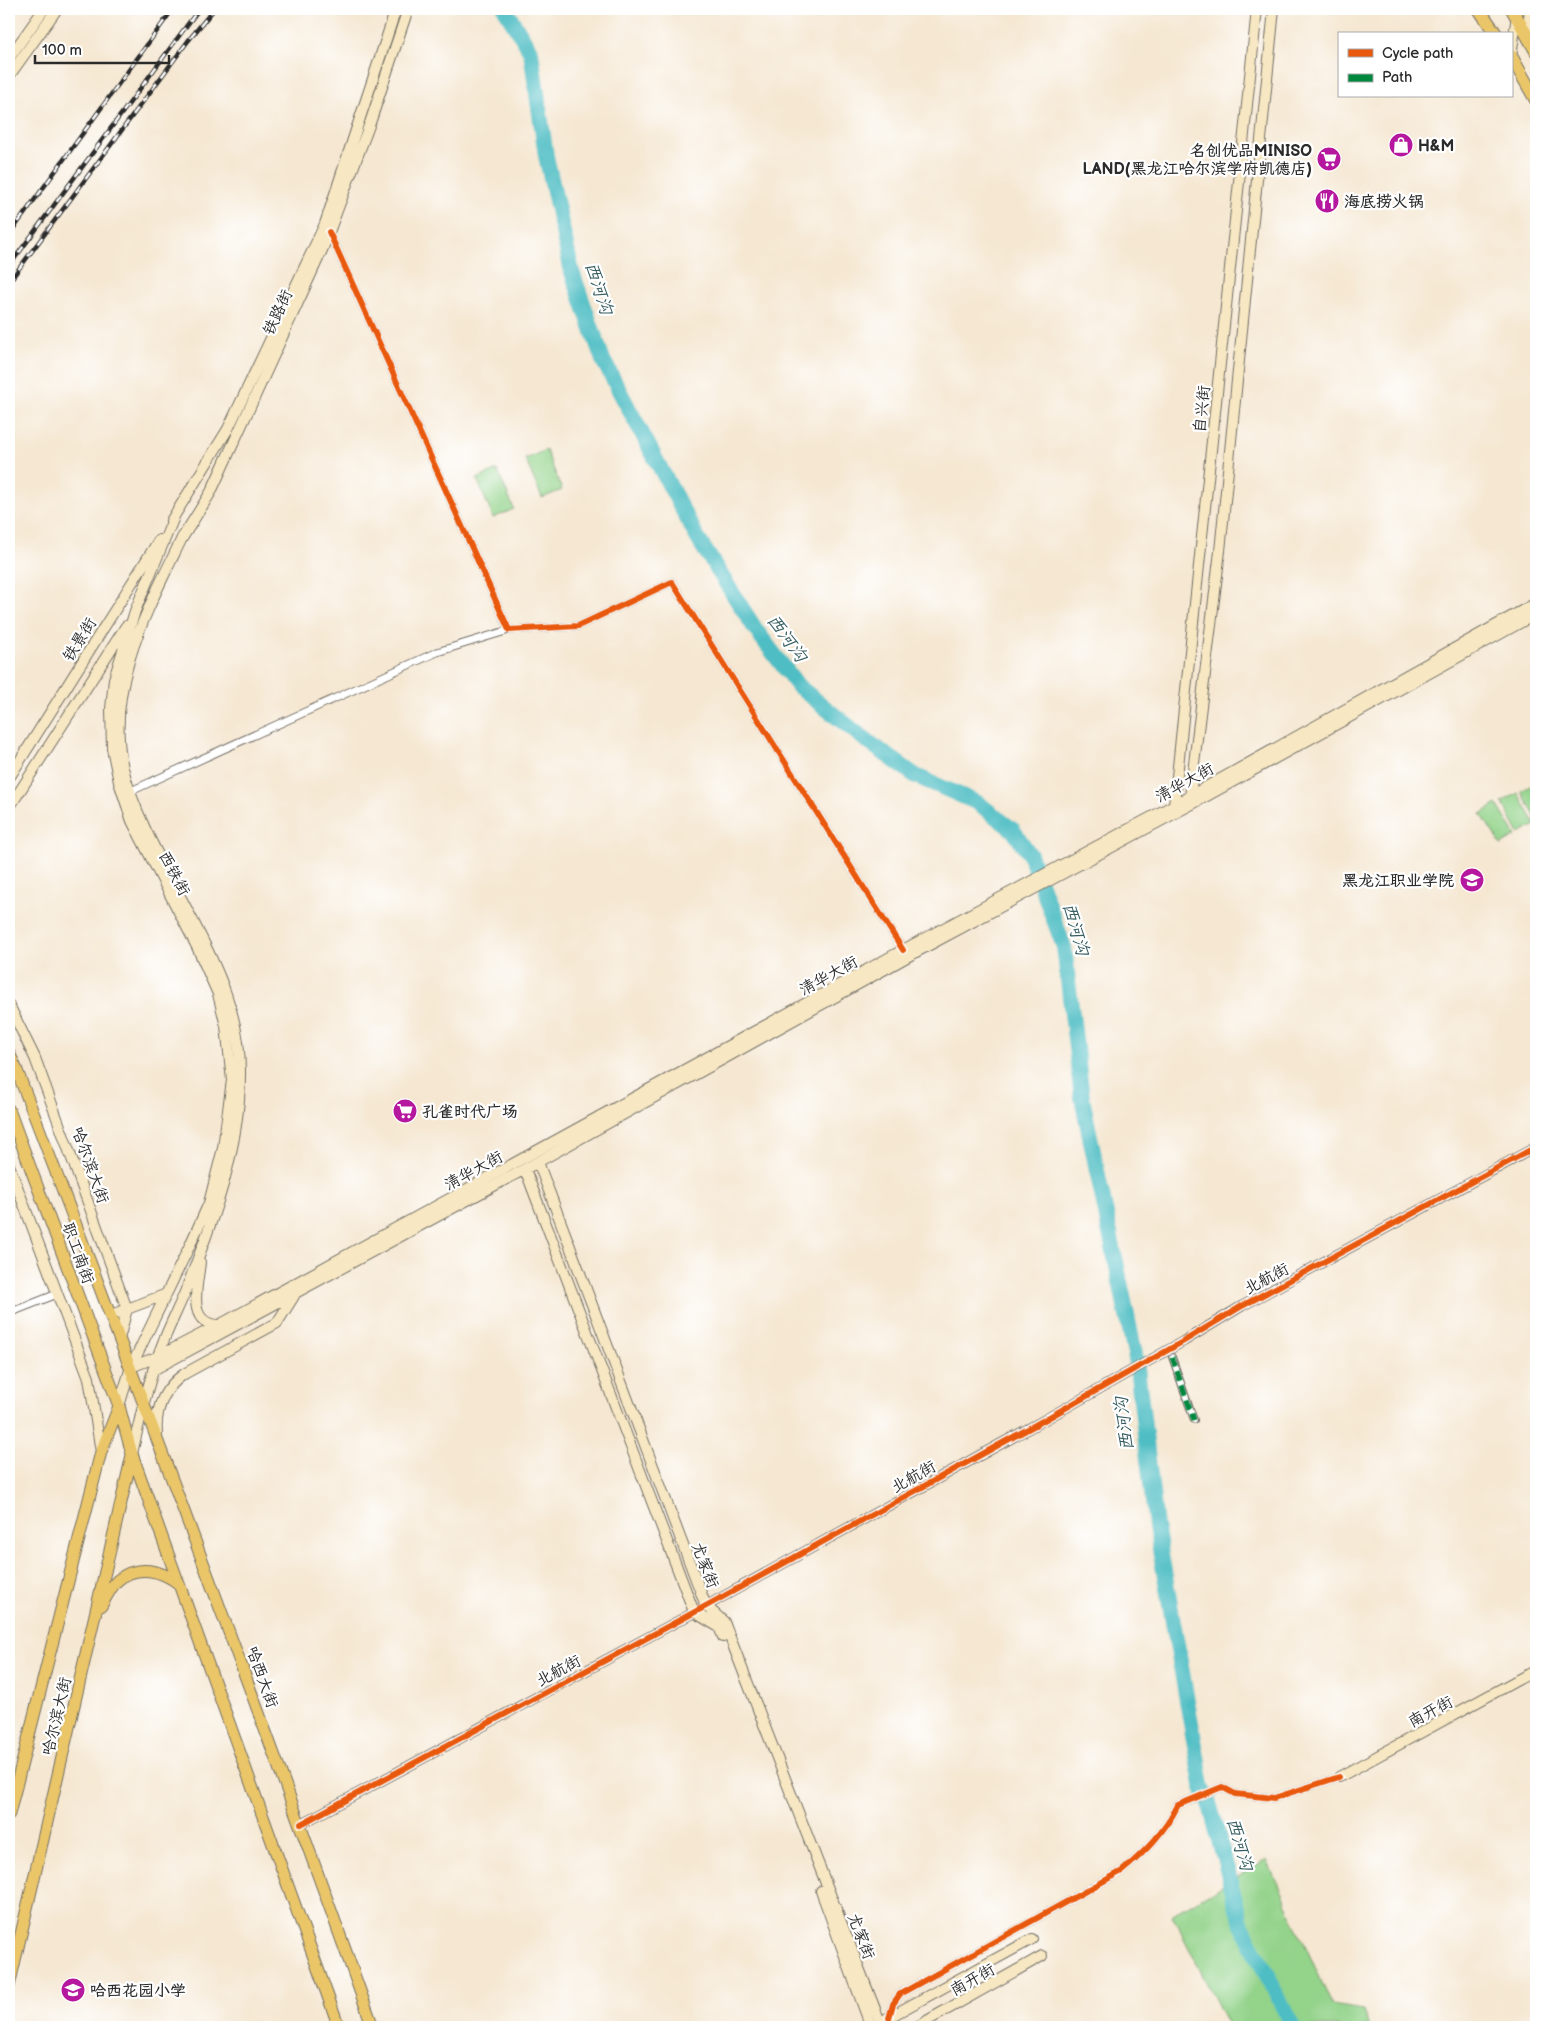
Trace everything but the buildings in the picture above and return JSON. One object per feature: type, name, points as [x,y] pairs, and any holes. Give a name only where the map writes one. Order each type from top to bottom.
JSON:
[{"type":"highway","points":[[1479,9],[1495,32]]},
{"type":"highway","points":[[1515,11],[1536,51]]},
{"type":"highway","points":[[1512,58],[1536,100]]},
{"type":"main road","points":[[9,58],[44,9]]},
{"type":"main road","points":[[9,76],[56,9]]},
{"type":"main road","name":"铁路街","points":[[174,517],[228,429],[325,224],[396,9]]},
{"type":"main road","name":"铁路街","points":[[135,611],[211,492],[329,232],[370,123],[408,9]]},
{"type":"main road","name":"自兴街","points":[[1176,808],[1257,9]]},
{"type":"main road","name":"自兴街","points":[[1192,799],[1220,551],[1274,9]]},
{"type":"main road","points":[[1527,34],[1530,9]]},
{"type":"main road","points":[[1512,45],[1515,11]]},
{"type":"main road","name":"西铁街","points":[[119,1406],[131,1367],[209,1203],[223,1148],[230,1098],[231,1061],[223,1010],[197,947],[132,821],[115,765],[110,723],[112,691],[122,652],[135,611],[174,517]]},
{"type":"main road","name":"铁景街","points":[[9,778],[174,517]]},
{"type":"main road","name":"西铁街","points":[[183,536],[144,620],[132,654],[123,689],[118,725],[123,765],[131,791],[148,833],[218,970],[229,1002],[240,1051],[240,1090],[233,1142],[218,1201],[203,1244]]},
{"type":"main road","name":"清华大街","points":[[153,1370],[538,1162],[966,921],[1176,808],[1536,603]]},
{"type":"main road","name":"铁景街","points":[[9,808],[135,611]]},
{"type":"main road","name":"清华大街","points":[[1192,799],[1536,614]]},
{"type":"main road","name":"清华大街","points":[[131,1367],[157,1357],[221,1324],[903,950],[966,921]]},
{"type":"main road","name":"哈尔滨大街","points":[[9,1005],[35,1058],[128,1309]]},
{"type":"main road","name":"职工南街","points":[[9,1053],[119,1339]]},
{"type":"main road","name":"职工南街","points":[[9,1110],[119,1406]]},
{"type":"main road","name":"尤家街","points":[[538,1162],[706,1606],[724,1622],[878,2025]]},
{"type":"main road","points":[[9,1165],[89,1378],[101,1452]]},
{"type":"main road","name":"尤家街","points":[[525,1169],[694,1612],[718,1627],[830,1914],[878,2025]]},
{"type":"main road","points":[[203,1244],[196,1295],[198,1314],[200,1318],[208,1323],[221,1324]]},
{"type":"main road","points":[[132,1454],[157,1357],[203,1244]]},
{"type":"main road","points":[[158,1440],[158,1411],[164,1393],[171,1384],[184,1374],[277,1323],[283,1316],[289,1302],[297,1293]]},
{"type":"main road","points":[[111,1315],[164,1295]]},
{"type":"main road","points":[[119,1339],[128,1309]]},
{"type":"main road","name":"哈西大街","points":[[119,1339],[301,1824],[373,2027]]},
{"type":"main road","points":[[119,1406],[132,1454],[339,2027]]},
{"type":"main road","name":"哈尔滨大街","points":[[9,1814],[101,1452],[119,1406]]},
{"type":"main road","name":"哈尔滨大街","points":[[9,1986],[132,1454]]},
{"type":"main road","points":[[96,1614],[117,1581],[126,1575],[141,1571],[164,1573],[179,1584]]},
{"type":"main road","name":"南开街","points":[[1339,1777],[1536,1670]]},
{"type":"main road","name":"南开街","points":[[878,2025],[1032,1939]]},
{"type":"main road","name":"南开街","points":[[916,2027],[1042,1956]]},
{"type":"street","points":[[329,232],[509,630]]},
{"type":"street","points":[[131,791],[436,652],[509,630],[578,626],[672,582],[903,950]]},
{"type":"street","name":"北航街","points":[[301,1824],[706,1606],[1052,1416],[1184,1342],[1241,1307],[1536,1147]]},
{"type":"street","points":[[9,1313],[58,1294]]},
{"type":"street","points":[[1172,1357],[1194,1420]]},
{"type":"street","points":[[878,2025],[900,1994],[1122,1871],[1170,1823],[1178,1805],[1222,1787],[1235,1794],[1274,1798],[1339,1777]]},
{"type":"green space","points":[[546,450],[562,490],[542,498],[525,459]]},
{"type":"green space","points":[[497,470],[514,509],[493,518],[477,479]]},
{"type":"green space","points":[[1536,783],[1536,818],[1521,791]]},
{"type":"green space","points":[[1518,793],[1536,825],[1519,834],[1502,802]]},
{"type":"green space","points":[[1497,804],[1516,836],[1501,845],[1481,814]]},
{"type":"green space","points":[[1267,1860],[1332,2005],[1364,2010],[1370,2027],[1229,2027],[1172,1915]]},
{"type":"waterway","name":"西河沟","points":[[505,9],[531,52],[546,156],[572,272],[603,360],[698,539],[756,630],[798,686],[867,741],[916,776],[978,803],[1013,830],[1030,855],[1064,947],[1082,1098],[1136,1359],[1156,1526],[1202,1785],[1211,1809],[1241,1923],[1293,2027]]},
{"type":"railway","points":[[9,235],[173,9]]},
{"type":"railway","points":[[9,266],[199,9]]},
{"type":"railway","points":[[9,282],[188,41],[214,9]]},
{"type":"marked path","points":[[1172,1357],[1194,1420]]},
{"type":"cycle path","points":[[329,232],[509,630],[578,626],[672,582],[903,950]]},
{"type":"cycle path","points":[[301,1824],[706,1606],[1046,1419],[1242,1306],[1536,1147]]},
{"type":"cycle path","points":[[889,2018],[893,2004],[900,1994],[1122,1871],[1154,1841],[1178,1805],[1222,1787],[1235,1794],[1274,1798],[1339,1777]]},
{"type":"place","name":"H&M","points":[[1401,145]]},
{"type":"place","name":"名创优品MINISO LAND(黑龙江哈尔滨学府凯德店)","points":[[1329,159]]},
{"type":"place","name":"海底捞火锅","points":[[1327,201]]},
{"type":"place","name":"黑龙江职业学院","points":[[1472,880]]},
{"type":"place","name":"孔雀时代广场","points":[[405,1111]]},
{"type":"place","name":"哈西花园小学","points":[[73,1990]]}]
